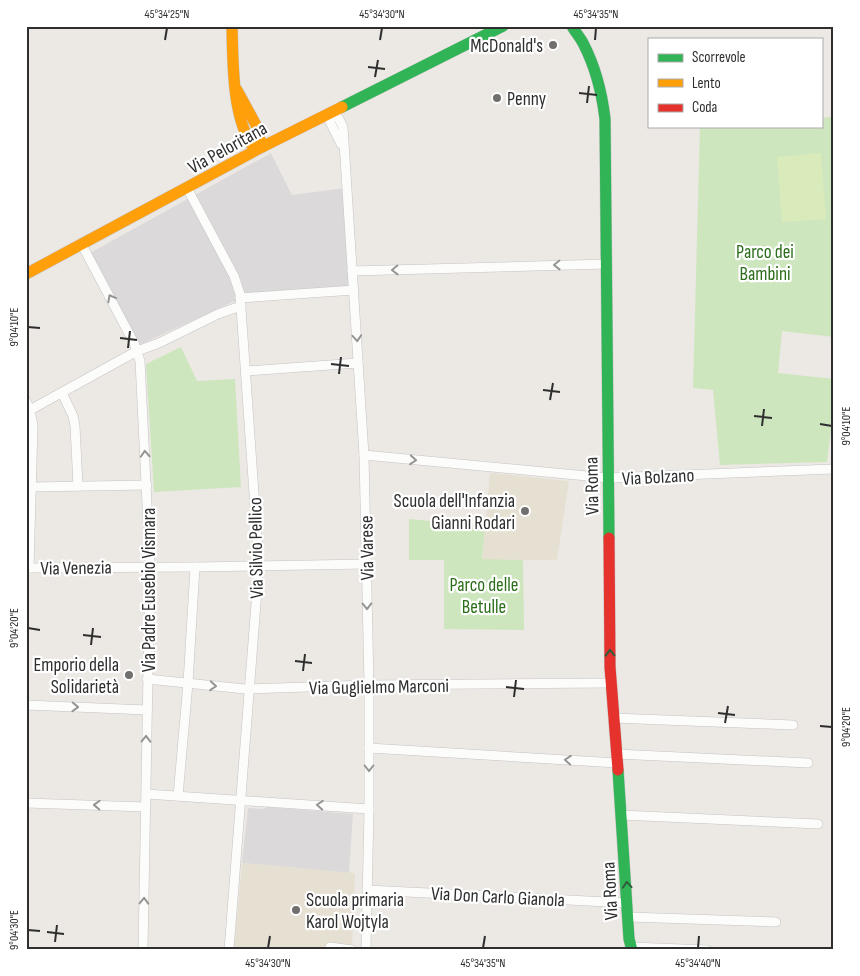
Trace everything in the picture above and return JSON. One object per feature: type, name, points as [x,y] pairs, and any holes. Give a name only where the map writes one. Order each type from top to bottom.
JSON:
[{"type":"street","points":[[232,26],[237,90],[244,132],[251,144],[262,147]]},
{"type":"street","name":"Via Peloritana","points":[[445,54],[452,46],[486,26]]},
{"type":"street","name":"Via Peloritana","points":[[26,274],[262,147],[503,26]]},
{"type":"street","name":"Via Roma","points":[[572,27],[582,40],[595,71],[604,110],[611,683],[628,903],[629,939],[632,948]]},
{"type":"street","name":"Via Varese","points":[[331,112],[330,122],[343,147],[364,455],[369,685],[366,950]]},
{"type":"street","name":"Via Silvio Pellico","points":[[187,188],[234,276],[241,302],[259,565],[229,950]]},
{"type":"street","name":"Via Padre Eusebio Vismara","points":[[82,245],[138,351],[140,361],[150,566],[143,950]]},
{"type":"street","points":[[352,271],[606,264]]},
{"type":"street","points":[[27,568],[33,426],[28,406],[62,393],[138,351],[159,343],[241,302],[354,290]]},
{"type":"street","points":[[246,371],[358,363]]},
{"type":"street","points":[[62,393],[73,416],[75,426],[78,486]]},
{"type":"street","name":"Via Bolzano","points":[[364,455],[608,478],[834,469]]},
{"type":"street","points":[[31,487],[147,485]]},
{"type":"street","name":"Via Venezia","points":[[27,568],[366,564]]},
{"type":"street","points":[[178,796],[188,683],[195,567]]},
{"type":"street","name":"Via Guglielmo Marconi","points":[[148,679],[250,688],[611,683]]},
{"type":"street","points":[[26,705],[147,710]]},
{"type":"street","points":[[613,718],[793,725]]},
{"type":"street","points":[[368,748],[616,759],[808,762]]},
{"type":"street","points":[[146,794],[369,808]]},
{"type":"street","points":[[26,803],[146,807]]},
{"type":"street","points":[[621,815],[818,824]]},
{"type":"street","name":"Via Don Carlo Gianola","points":[[368,890],[628,903]]},
{"type":"street","points":[[628,917],[776,922]]},
{"type":"street","points":[[330,950],[330,947],[352,950]]},
{"type":"street","points":[[632,948],[707,950]]},
{"type":"shaded area","points":[[271,153],[292,195],[345,188],[351,288],[239,299],[137,346],[90,253]]},
{"type":"shaded area","name":"Scuola dell'Infanzia Gianni Rodari","points":[[490,473],[569,481],[557,560],[482,560]]},
{"type":"shaded area","points":[[267,807],[353,814],[349,873],[242,863],[248,808],[262,809]]},
{"type":"shaded area","name":"Scuola primaria Karol Wojtyla","points":[[242,863],[355,873],[352,949],[234,950]]},
{"type":"green space","name":"Parco dei Bambini","points":[[832,117],[834,153],[834,337],[782,331],[778,373],[834,379],[834,407],[827,462],[720,465],[713,390],[693,388],[700,128],[822,128],[822,118]]},
{"type":"green space","points":[[821,153],[826,219],[782,222],[777,157]]},
{"type":"green space","points":[[181,347],[197,381],[235,379],[241,487],[154,492],[146,364]]},
{"type":"green space","name":"Parco delle Betulle","points":[[409,519],[485,526],[482,559],[523,560],[524,630],[444,629],[444,560],[409,560]]},
{"type":"traffic: fast","points":[[342,107],[503,26]]},
{"type":"traffic: fast","points":[[572,26],[583,43],[594,70],[605,119],[609,538]]},
{"type":"traffic: fast","points":[[618,770],[629,939],[632,950]]},
{"type":"traffic: slow","points":[[232,26],[235,87],[240,118],[251,144],[262,147],[256,125],[237,90]]},
{"type":"traffic: slow","points":[[26,274],[262,147],[342,107]]},
{"type":"traffic: jam","points":[[609,538],[610,667],[618,770]]},
{"type":"place","name":"McDonald's","points":[[553,45]]},
{"type":"place","name":"Penny","points":[[497,98]]},
{"type":"place","name":"Scuola dell'Infanzia Gianni Rodari","points":[[525,511]]},
{"type":"place","name":"Emporio della Solidarietà","points":[[129,675]]},
{"type":"place","name":"Scuola primaria Karol Wojtyla","points":[[296,910]]}]
